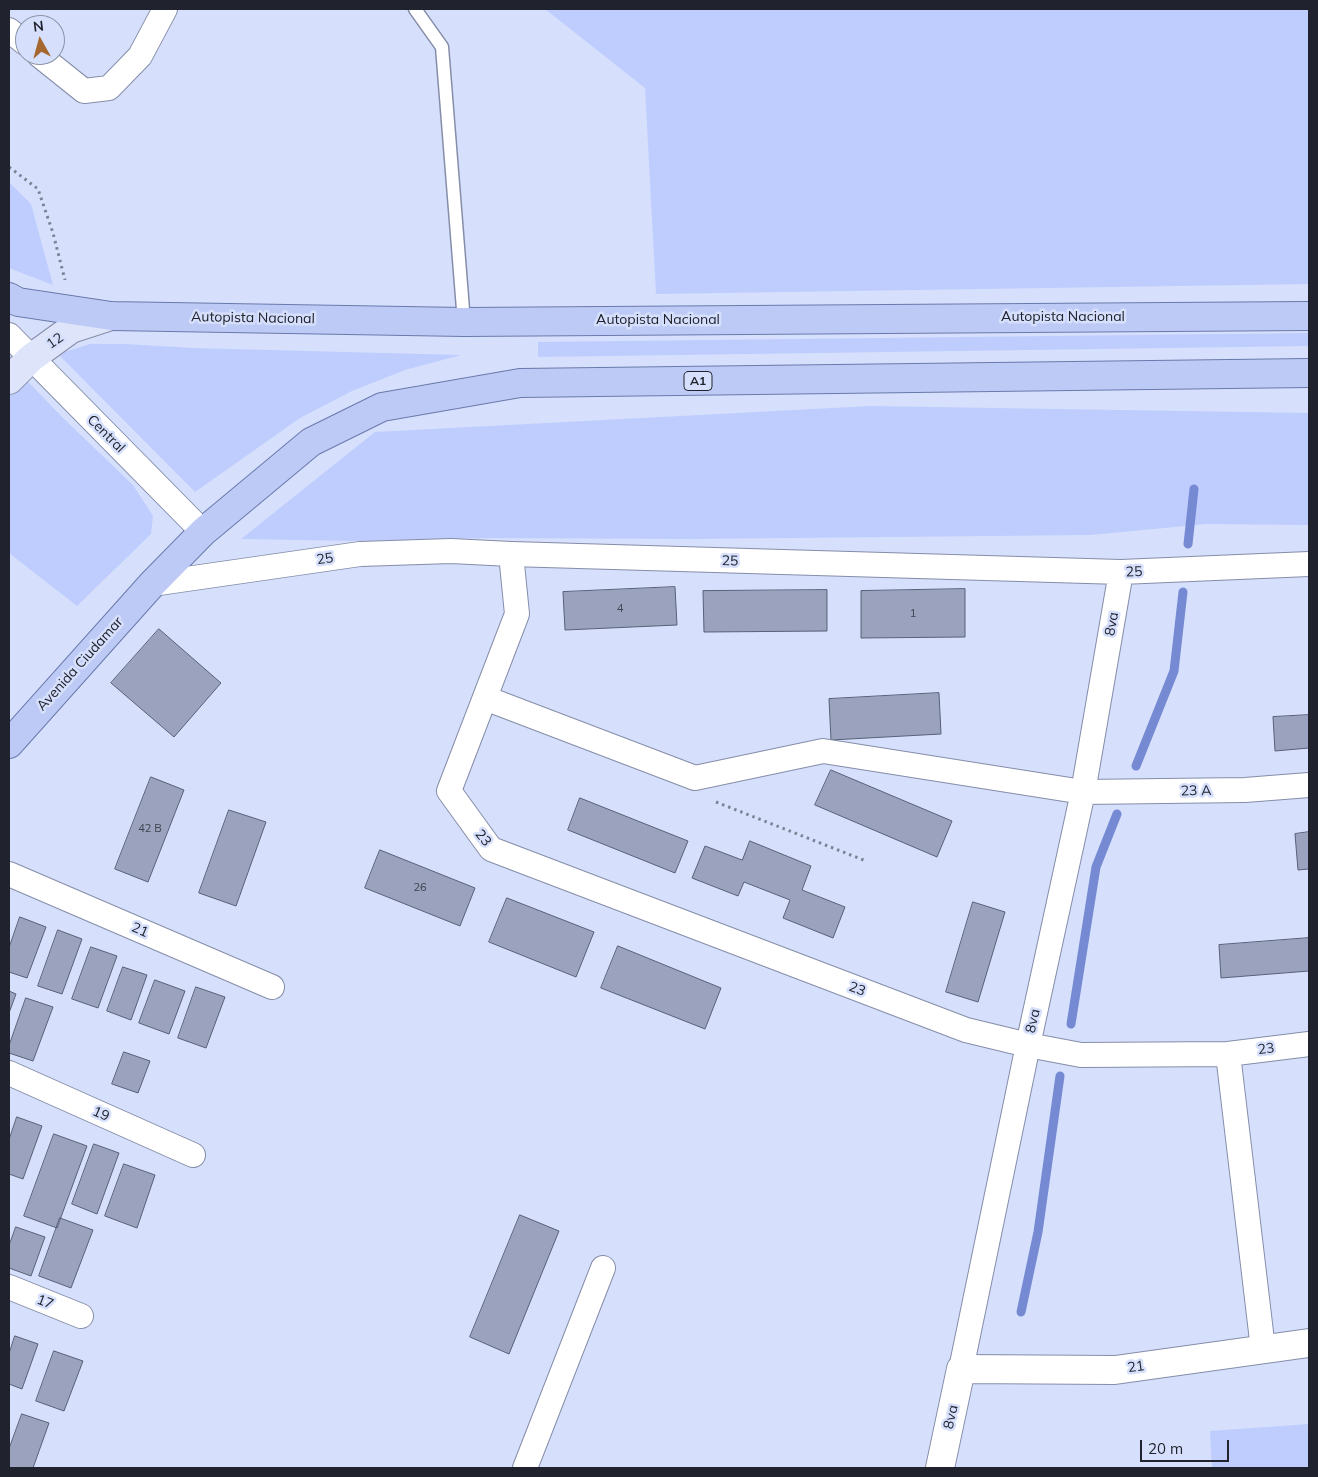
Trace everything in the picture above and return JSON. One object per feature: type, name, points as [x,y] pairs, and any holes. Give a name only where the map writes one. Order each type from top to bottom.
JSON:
[{"type":"main road","name":"Autopista Nacional","points":[[9,297],[18,302],[111,316],[464,322],[1309,316]]},
{"type":"main road","name":"12","points":[[9,380],[31,358],[71,330],[111,316]]},
{"type":"main road","name":"A1","points":[[152,584],[203,532],[311,442],[382,407],[520,383],[1309,373]]},
{"type":"main road","name":"Avenida Ciudamar","points":[[9,744],[152,584]]},
{"type":"street","points":[[52,65],[84,91],[109,88],[140,56],[165,9]]},
{"type":"street","name":"Central","points":[[9,335],[203,532]]},
{"type":"street","name":"25","points":[[152,584],[360,554],[451,551],[1121,572],[1309,564]]},
{"type":"street","points":[[485,698],[517,614],[511,554]]},
{"type":"street","name":"8va","points":[[940,1468],[1083,792],[1121,572]]},
{"type":"street","name":"23","points":[[485,698],[449,791],[491,849],[966,1030],[1028,1045],[1081,1055],[1228,1054],[1309,1044]]},
{"type":"street","name":"23 A","points":[[485,698],[695,778],[822,751],[1083,792],[1245,790],[1309,785]]},
{"type":"street","name":"21","points":[[9,874],[272,987]]},
{"type":"street","points":[[1228,1054],[1263,1349]]},
{"type":"street","name":"19","points":[[9,1074],[193,1156]]},
{"type":"street","points":[[525,1468],[603,1268]]},
{"type":"street","name":"17","points":[[9,1287],[81,1316]]},
{"type":"street","name":"21","points":[[961,1369],[1115,1370],[1309,1343]]},
{"type":"lane","points":[[416,9],[442,47],[464,322]]},
{"type":"path","points":[[9,167],[38,189],[53,233],[72,310]]},
{"type":"shaded area","points":[[545,9],[1309,9],[1309,284],[656,294],[645,88]]},
{"type":"shaded area","points":[[9,182],[31,204],[53,285],[9,268]]},
{"type":"shaded area","points":[[1309,333],[1309,346],[538,357],[538,342]]},
{"type":"shaded area","points":[[90,344],[461,355],[405,370],[352,391],[300,418],[195,492],[58,354]]},
{"type":"shaded area","points":[[9,362],[63,418],[133,485],[153,516],[151,534],[77,606],[9,553]]},
{"type":"shaded area","points":[[870,406],[1309,413],[1309,525],[1206,524],[1091,535],[692,539],[487,538],[358,541],[241,539],[375,432]]},
{"type":"shaded area","points":[[1309,1424],[1309,1468],[1212,1468],[1210,1431]]},
{"type":"building","points":[[675,587],[677,625],[565,630],[563,592]]},
{"type":"building","points":[[965,589],[965,637],[861,638],[861,591]]},
{"type":"building","points":[[827,590],[827,631],[704,632],[703,591]]},
{"type":"building","points":[[159,629],[221,683],[174,737],[111,683]]},
{"type":"building","points":[[939,693],[941,734],[831,740],[829,699]]},
{"type":"building","points":[[1309,715],[1309,748],[1275,751],[1273,717]]},
{"type":"building","points":[[831,770],[952,821],[937,857],[815,805]]},
{"type":"building","points":[[151,777],[184,790],[148,882],[115,869]]},
{"type":"building","points":[[580,798],[688,841],[675,873],[568,830]]},
{"type":"building","points":[[229,810],[266,822],[236,906],[199,893]]},
{"type":"building","points":[[1309,832],[1309,869],[1298,870],[1295,834]]},
{"type":"building","points":[[750,841],[811,866],[802,890],[845,907],[833,938],[783,918],[790,900],[744,882],[738,896],[692,878],[705,846],[742,860]]},
{"type":"building","points":[[380,850],[475,888],[460,926],[365,888]]},
{"type":"building","points":[[507,898],[594,932],[576,977],[489,942]]},
{"type":"building","points":[[973,902],[1005,912],[978,1002],[946,992]]},
{"type":"building","points":[[20,917],[46,927],[27,978],[9,972],[9,948]]},
{"type":"building","points":[[58,930],[82,939],[62,994],[38,986]]},
{"type":"building","points":[[1309,938],[1309,971],[1221,978],[1219,945]]},
{"type":"building","points":[[618,946],[721,988],[705,1029],[601,988]]},
{"type":"building","points":[[91,947],[117,956],[98,1008],[72,999]]},
{"type":"building","points":[[123,967],[147,975],[131,1020],[107,1011]]},
{"type":"building","points":[[155,980],[185,991],[169,1034],[139,1023]]},
{"type":"building","points":[[196,987],[225,997],[206,1048],[178,1038]]},
{"type":"building","points":[[9,991],[16,994],[9,1013]]},
{"type":"building","points":[[26,998],[53,1007],[33,1061],[9,1053],[9,1046]]},
{"type":"building","points":[[124,1052],[150,1061],[138,1093],[112,1084]]},
{"type":"building","points":[[17,1117],[42,1126],[23,1179],[9,1174],[9,1140]]},
{"type":"building","points":[[54,1134],[87,1146],[57,1228],[24,1216]]},
{"type":"building","points":[[94,1144],[119,1153],[97,1214],[72,1204]]},
{"type":"building","points":[[124,1164],[155,1175],[137,1228],[105,1216]]},
{"type":"building","points":[[520,1215],[559,1231],[509,1354],[470,1337]]},
{"type":"building","points":[[60,1218],[93,1230],[71,1288],[39,1276]]},
{"type":"building","points":[[16,1227],[45,1237],[31,1276],[9,1268],[9,1246]]},
{"type":"building","points":[[15,1336],[38,1344],[22,1389],[9,1384],[9,1354]]},
{"type":"building","points":[[54,1351],[83,1361],[64,1411],[36,1401]]},
{"type":"building","points":[[22,1414],[49,1423],[33,1468],[9,1468],[9,1449]]},
{"type":"waterway","points":[[1188,544],[1194,489]]},
{"type":"waterway","points":[[1136,766],[1174,671],[1183,592]]},
{"type":"waterway","points":[[1071,1024],[1096,867],[1117,814]]},
{"type":"waterway","points":[[1021,1312],[1038,1232],[1060,1076]]}]
